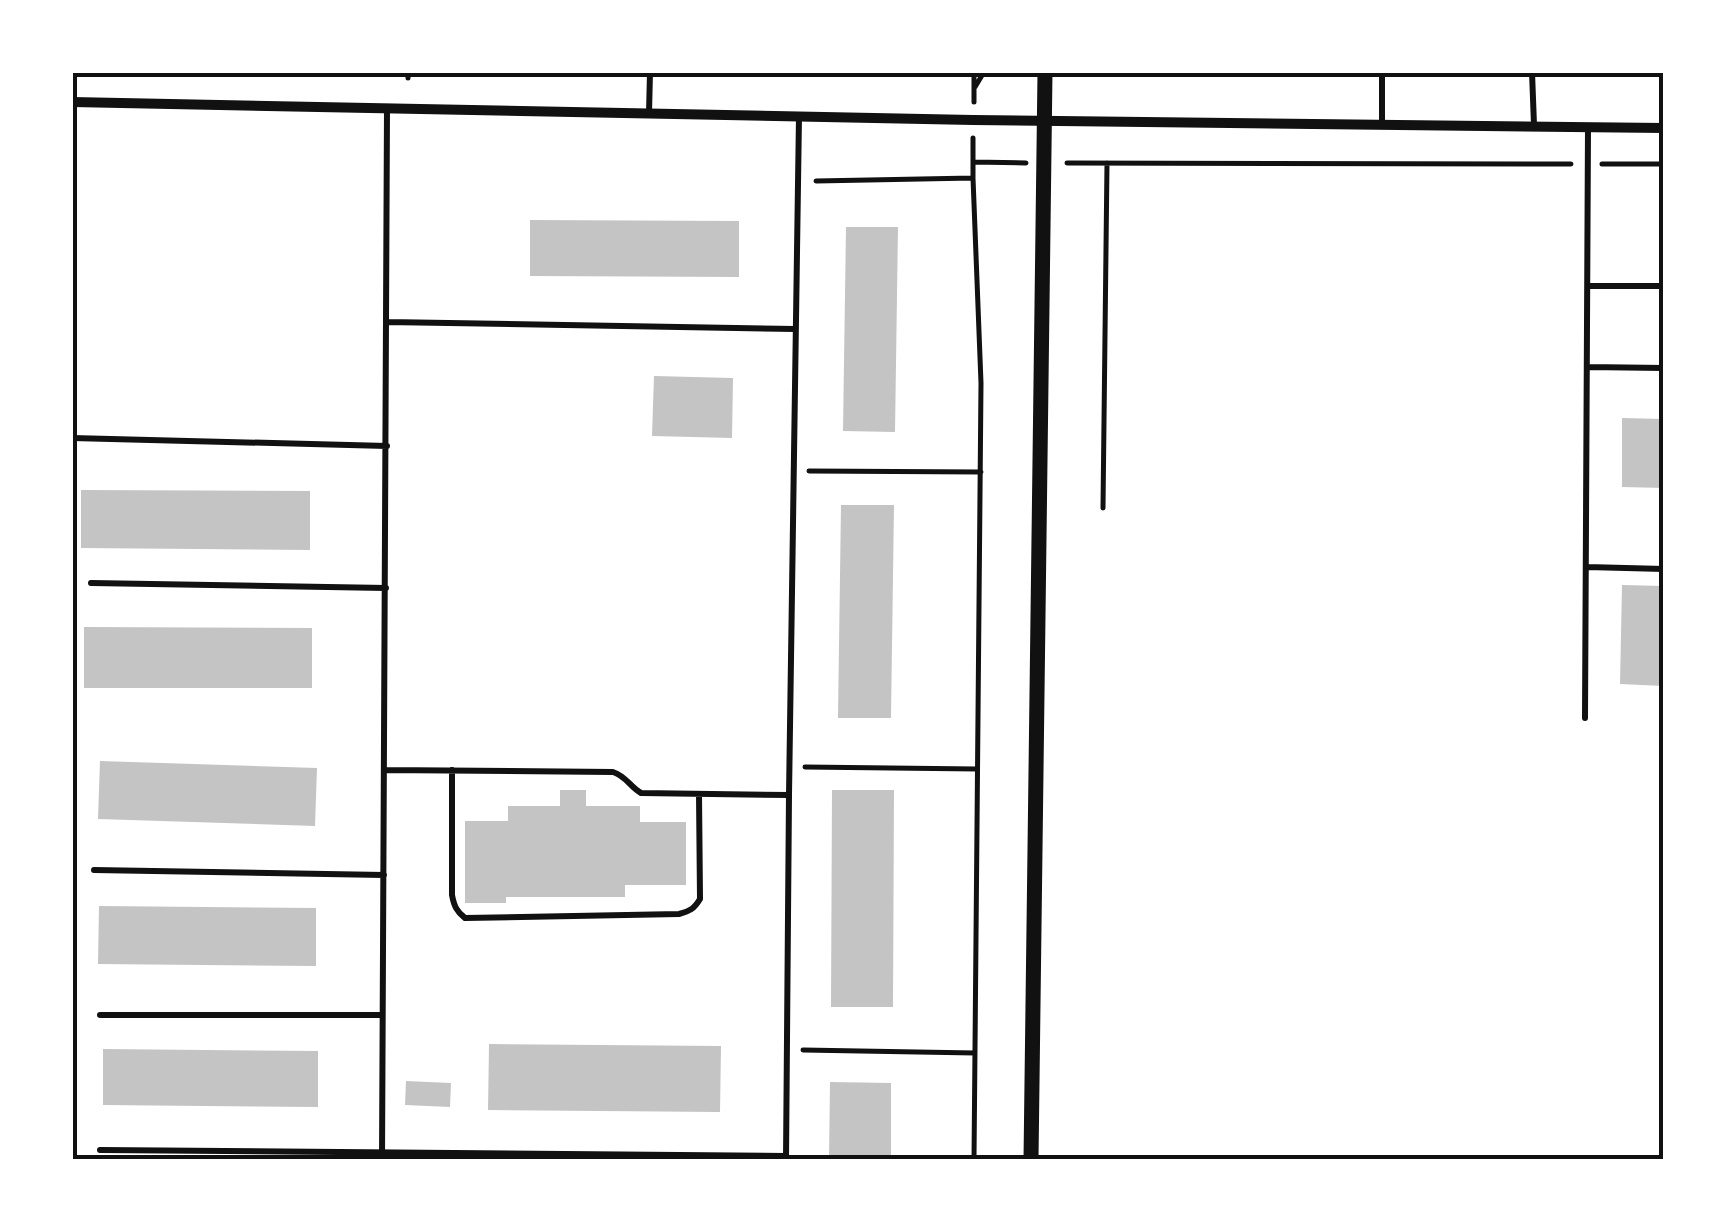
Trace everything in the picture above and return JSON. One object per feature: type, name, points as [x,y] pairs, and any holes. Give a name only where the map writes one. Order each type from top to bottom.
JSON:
[{"type":"street","points":[[1031,1160],[1045,72]]},
{"type":"street","points":[[72,102],[1664,128]]},
{"type":"lane","points":[[649,113],[650,72]]},
{"type":"lane","points":[[1382,72],[1382,124]]},
{"type":"lane","points":[[1532,72],[1534,126]]},
{"type":"lane","points":[[382,1156],[387,108]]},
{"type":"lane","points":[[100,1150],[786,1158],[799,116]]},
{"type":"lane","points":[[1585,718],[1588,126]]},
{"type":"lane","points":[[1588,286],[1664,286]]},
{"type":"lane","points":[[386,322],[796,329]]},
{"type":"lane","points":[[1587,367],[1664,368]]},
{"type":"lane","points":[[72,438],[387,446]]},
{"type":"lane","points":[[1587,567],[1664,569]]},
{"type":"lane","points":[[91,583],[386,588]]},
{"type":"lane","points":[[384,770],[613,772],[641,793],[789,795]]},
{"type":"lane","points":[[452,770],[452,895],[458,913],[465,918],[679,914],[695,908],[700,899],[700,794]]},
{"type":"lane","points":[[94,870],[384,875]]},
{"type":"lane","points":[[100,1015],[381,1016]]},
{"type":"path","points":[[974,72],[974,88],[984,72]]},
{"type":"path","points":[[974,162],[981,383],[974,1160]]},
{"type":"path","points":[[1103,508],[1106,163],[1664,164]]},
{"type":"path","points":[[798,181],[973,178]]},
{"type":"path","points":[[794,472],[980,472]]},
{"type":"path","points":[[789,767],[978,769]]},
{"type":"path","points":[[787,1050],[975,1054]]},
{"type":"building","points":[[530,220],[739,221],[739,277],[530,276]]},
{"type":"building","points":[[846,227],[898,227],[895,432],[843,431]]},
{"type":"building","points":[[654,376],[733,378],[732,438],[652,436]]},
{"type":"building","points":[[1622,418],[1664,419],[1664,488],[1622,487]]},
{"type":"building","points":[[81,490],[310,491],[310,550],[81,548]]},
{"type":"building","points":[[841,505],[894,505],[891,718],[838,718]]},
{"type":"building","points":[[1622,585],[1664,586],[1664,686],[1620,684]]},
{"type":"building","points":[[84,627],[312,628],[312,688],[84,688]]},
{"type":"building","points":[[100,761],[317,768],[315,826],[98,819]]},
{"type":"building","points":[[560,790],[586,790],[586,806],[640,806],[640,822],[686,822],[686,885],[625,885],[625,897],[506,897],[506,903],[465,903],[465,821],[508,821],[508,806],[560,806]]},
{"type":"building","points":[[832,790],[894,790],[893,1007],[831,1007]]},
{"type":"building","points":[[99,906],[316,908],[316,966],[98,964]]},
{"type":"building","points":[[489,1044],[721,1046],[720,1112],[488,1110]]},
{"type":"building","points":[[103,1049],[318,1051],[318,1107],[103,1105]]},
{"type":"building","points":[[406,1081],[451,1083],[450,1107],[405,1105]]},
{"type":"building","points":[[830,1082],[891,1083],[891,1160],[829,1160]]}]
